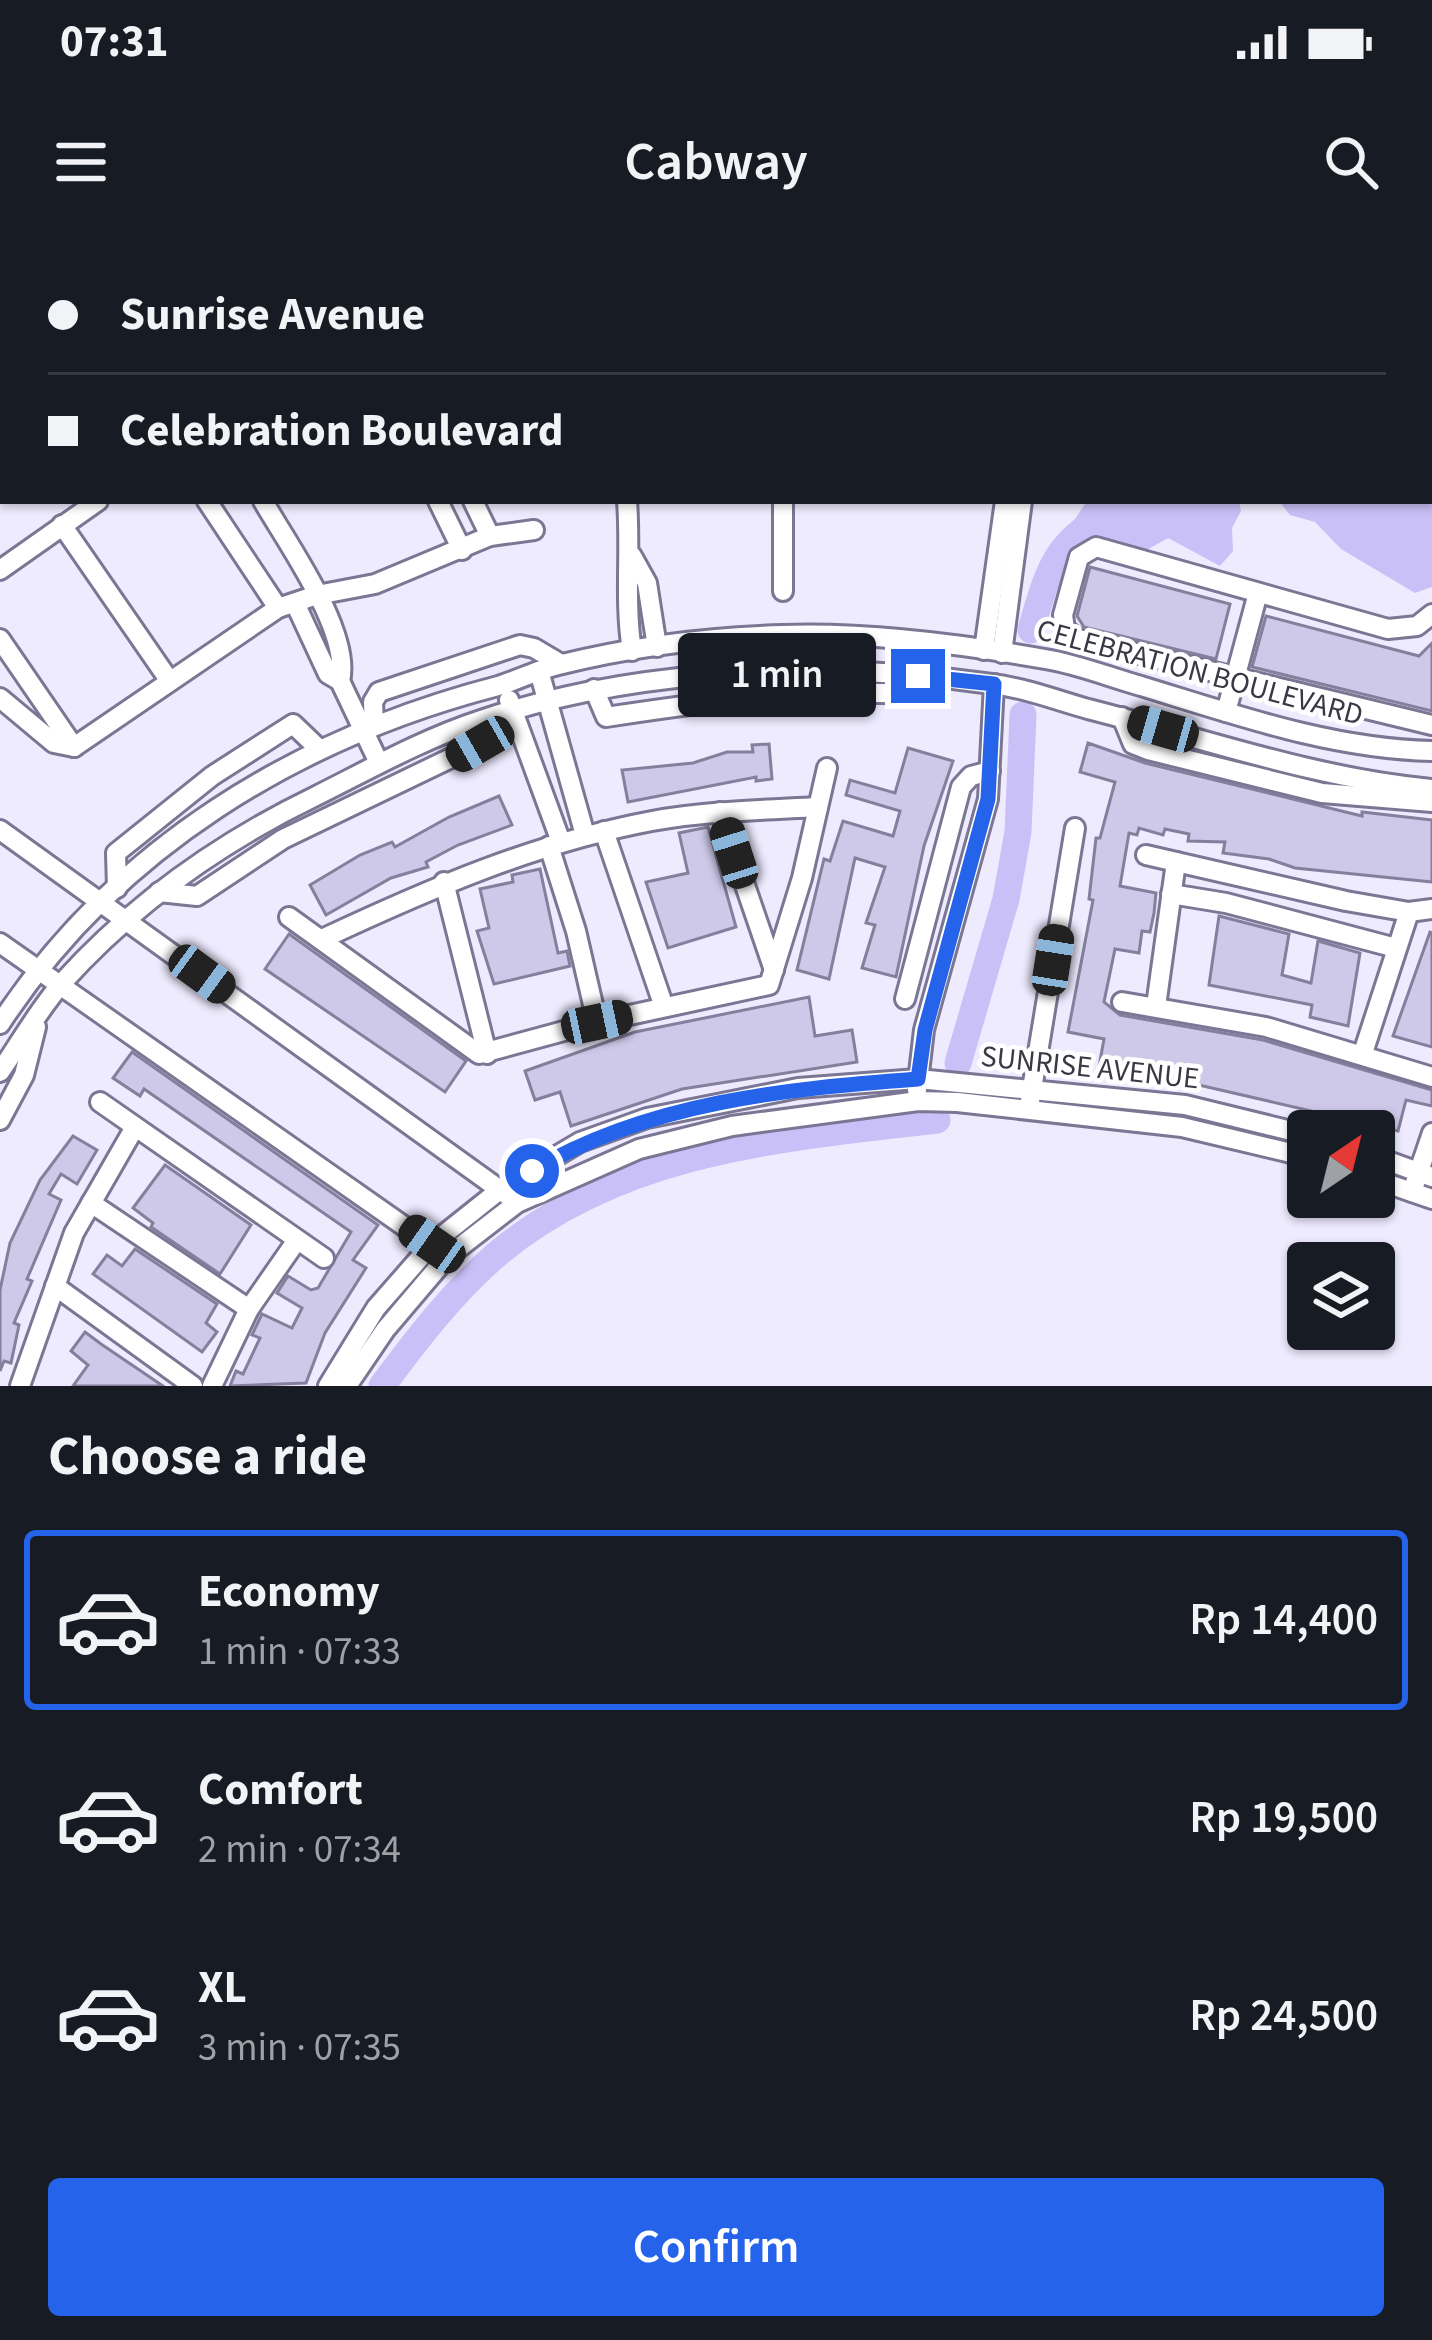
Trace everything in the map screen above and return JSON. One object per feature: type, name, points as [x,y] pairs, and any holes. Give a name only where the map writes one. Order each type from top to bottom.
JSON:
[{"type":"street","points":[[0,570],[94,504]]},
{"type":"street","points":[[209,504],[286,606],[328,674],[340,681],[368,728],[379,763]]},
{"type":"street","points":[[265,504],[336,638],[344,664],[340,681]]},
{"type":"street","points":[[439,504],[461,550]]},
{"type":"street","points":[[474,504],[490,536]]},
{"type":"street","points":[[628,504],[632,556],[626,579],[632,651]]},
{"type":"street","points":[[783,504],[783,591]]},
{"type":"street","points":[[993,651],[1005,504]]},
{"type":"street","points":[[993,651],[1021,504]]},
{"type":"street","points":[[62,525],[169,680]]},
{"type":"street","points":[[0,698],[54,743],[74,747],[286,606],[375,584],[490,536],[534,530]]},
{"type":"street","points":[[1432,614],[1417,626],[1388,629],[1110,549],[1088,549],[1079,557],[1064,615],[1065,629],[1078,639],[1432,725]]},
{"type":"street","points":[[632,556],[647,584],[657,647]]},
{"type":"street","points":[[1226,712],[1258,593]]},
{"type":"street","name":"CELEBRATION BOULEVARD","points":[[0,1024],[7,997],[110,894],[191,823],[318,748],[561,664],[657,647],[784,634],[874,638],[1058,662],[1334,741],[1432,751]]},
{"type":"street","points":[[0,638],[74,747]]},
{"type":"street","points":[[315,648],[336,638]]},
{"type":"street","points":[[1058,662],[1078,639]]},
{"type":"street","points":[[368,728],[379,692],[520,645],[561,664]]},
{"type":"street","points":[[539,671],[594,833],[664,1007]]},
{"type":"street","points":[[0,1072],[61,984],[128,920],[159,892],[266,818],[379,763],[506,713],[594,689],[707,673],[880,672],[994,684],[1356,782],[1432,789]]},
{"type":"street","points":[[503,684],[506,713],[555,844],[597,1022]]},
{"type":"street","points":[[917,1100],[925,1030],[976,853],[990,771],[994,684]]},
{"type":"street","points":[[594,689],[606,717],[733,697],[893,692],[937,696]]},
{"type":"street","points":[[159,892],[196,896],[283,839],[480,744],[506,713]]},
{"type":"street","points":[[1122,717],[1133,745],[1148,750],[1322,793],[1432,802]]},
{"type":"street","points":[[110,894],[116,853],[282,728],[296,724],[318,748]]},
{"type":"street","points":[[289,917],[474,1052],[487,1054],[597,1022],[769,986],[827,768]]},
{"type":"street","points":[[904,999],[961,787],[971,776],[990,771]]},
{"type":"street","points":[[322,939],[444,882],[594,833],[720,812],[818,807]]},
{"type":"street","points":[[720,812],[774,970]]},
{"type":"street","points":[[1029,1101],[1075,828]]},
{"type":"street","points":[[0,830],[110,894],[128,920],[517,1203]]},
{"type":"street","points":[[1145,855],[1409,912],[1432,909]]},
{"type":"street","points":[[1156,1006],[1176,862]]},
{"type":"street","points":[[444,882],[487,1054]]},
{"type":"street","points":[[1171,894],[1226,903],[1396,947]]},
{"type":"street","points":[[1363,1053],[1409,912]]},
{"type":"street","points":[[0,943],[439,1251]]},
{"type":"street","points":[[1122,1002],[1221,1017],[1363,1053],[1432,1077]]},
{"type":"street","points":[[0,1120],[24,1075],[38,1016]]},
{"type":"street","name":"SUNRISE AVENUE","points":[[328,1386],[376,1308],[500,1189],[580,1142],[647,1118],[798,1088],[918,1079],[1182,1127],[1287,1152]]},
{"type":"street","name":"SUNRISE AVENUE","points":[[347,1386],[439,1251],[517,1203],[663,1143],[732,1126],[917,1100],[1185,1105],[1287,1130]]},
{"type":"street","points":[[100,1102],[324,1258]]},
{"type":"street","points":[[24,1384],[55,1286],[91,1203],[135,1127]]},
{"type":"street","points":[[1412,1192],[1426,1174],[1432,1133]]},
{"type":"street","points":[[1395,1163],[1426,1174]]},
{"type":"street","points":[[1395,1186],[1432,1198]]},
{"type":"street","points":[[91,1203],[249,1309]]},
{"type":"street","points":[[212,1386],[249,1309],[297,1240]]},
{"type":"street","points":[[55,1286],[193,1386]]},
{"type":"shaded area","points":[[1085,504],[1240,504],[1241,511],[1232,528],[1233,551],[1220,566],[1168,538],[1145,551],[1094,538],[1073,522]]},
{"type":"shaded area","points":[[1281,504],[1432,504],[1432,587],[1415,593],[1341,549],[1315,522],[1290,515]]},
{"type":"building","points":[[1090,567],[1230,604],[1216,659],[1084,627],[1077,616]]},
{"type":"building","points":[[1266,616],[1419,656],[1432,643],[1432,711],[1252,667]]},
{"type":"building","points":[[1088,743],[1145,763],[1362,816],[1362,812],[1432,820],[1432,882],[1295,868],[1223,853],[1225,842],[1188,841],[1189,834],[1165,829],[1163,835],[1139,828],[1137,835],[1129,833],[1120,886],[1156,893],[1154,913],[1150,932],[1142,931],[1139,953],[1115,949],[1104,1002],[1120,1015],[1263,1040],[1432,1090],[1432,1106],[1406,1100],[1398,1131],[1395,1110],[1307,1110],[1160,1076],[1159,1082],[1098,1072],[1104,1039],[1068,1032],[1093,900],[1089,899],[1096,838],[1100,838],[1115,782],[1080,772]]},
{"type":"building","points":[[769,744],[772,779],[756,781],[756,777],[628,802],[622,770],[693,763],[727,752],[753,752],[752,745]]},
{"type":"building","points":[[908,748],[953,761],[924,846],[896,977],[862,968],[875,925],[866,923],[885,867],[855,858],[829,979],[797,970],[824,859],[830,861],[843,821],[893,836],[900,811],[846,795],[850,780],[895,793]]},
{"type":"building","points":[[499,796],[512,825],[458,845],[426,862],[428,867],[391,878],[326,915],[310,885],[360,855],[392,842],[395,847]]},
{"type":"building","points":[[708,827],[736,927],[668,948],[646,882],[688,873],[679,833]]},
{"type":"building","points":[[540,869],[558,953],[567,951],[570,966],[494,984],[477,931],[489,928],[480,889],[513,882],[512,875]]},
{"type":"building","points":[[1219,916],[1289,934],[1282,975],[1311,983],[1318,941],[1360,953],[1348,1026],[1310,1017],[1312,1005],[1209,985]]},
{"type":"building","points":[[1432,933],[1432,1047],[1393,1036]]},
{"type":"building","points":[[289,934],[466,1061],[445,1092],[265,969]]},
{"type":"building","points":[[809,997],[815,1036],[852,1030],[857,1062],[682,1089],[571,1126],[560,1092],[535,1100],[525,1071],[635,1032]]},
{"type":"building","points":[[132,1052],[378,1225],[353,1260],[366,1268],[325,1333],[306,1383],[230,1386],[236,1371],[243,1374],[260,1338],[252,1335],[262,1314],[292,1328],[302,1308],[277,1293],[288,1276],[311,1290],[318,1288],[351,1232],[144,1089],[140,1096],[113,1078]]},
{"type":"building","points":[[73,1136],[97,1150],[77,1184],[61,1174],[49,1194],[61,1200],[27,1279],[32,1281],[14,1323],[19,1325],[11,1363],[4,1361],[0,1371],[0,1290],[10,1243],[40,1180]]},
{"type":"building","points":[[165,1165],[251,1225],[220,1274],[151,1227],[153,1223],[133,1208]]},
{"type":"building","points":[[135,1249],[217,1304],[206,1323],[217,1332],[202,1352],[93,1274],[107,1255],[122,1266]]},
{"type":"building","points":[[85,1332],[163,1386],[73,1386],[88,1365],[71,1351]]},
{"type":"waterway","points":[[1031,630],[1045,583],[1061,552],[1122,504]]},
{"type":"waterway","points":[[958,1063],[1006,899],[1018,832],[1023,715]]},
{"type":"waterway","points":[[382,1386],[450,1301],[496,1255],[544,1220],[596,1192],[705,1155],[937,1120]]},
{"type":"route","points":[[532,1171],[580,1142],[647,1118],[798,1088],[918,1079],[925,1030],[988,799],[994,684],[918,676]]}]
